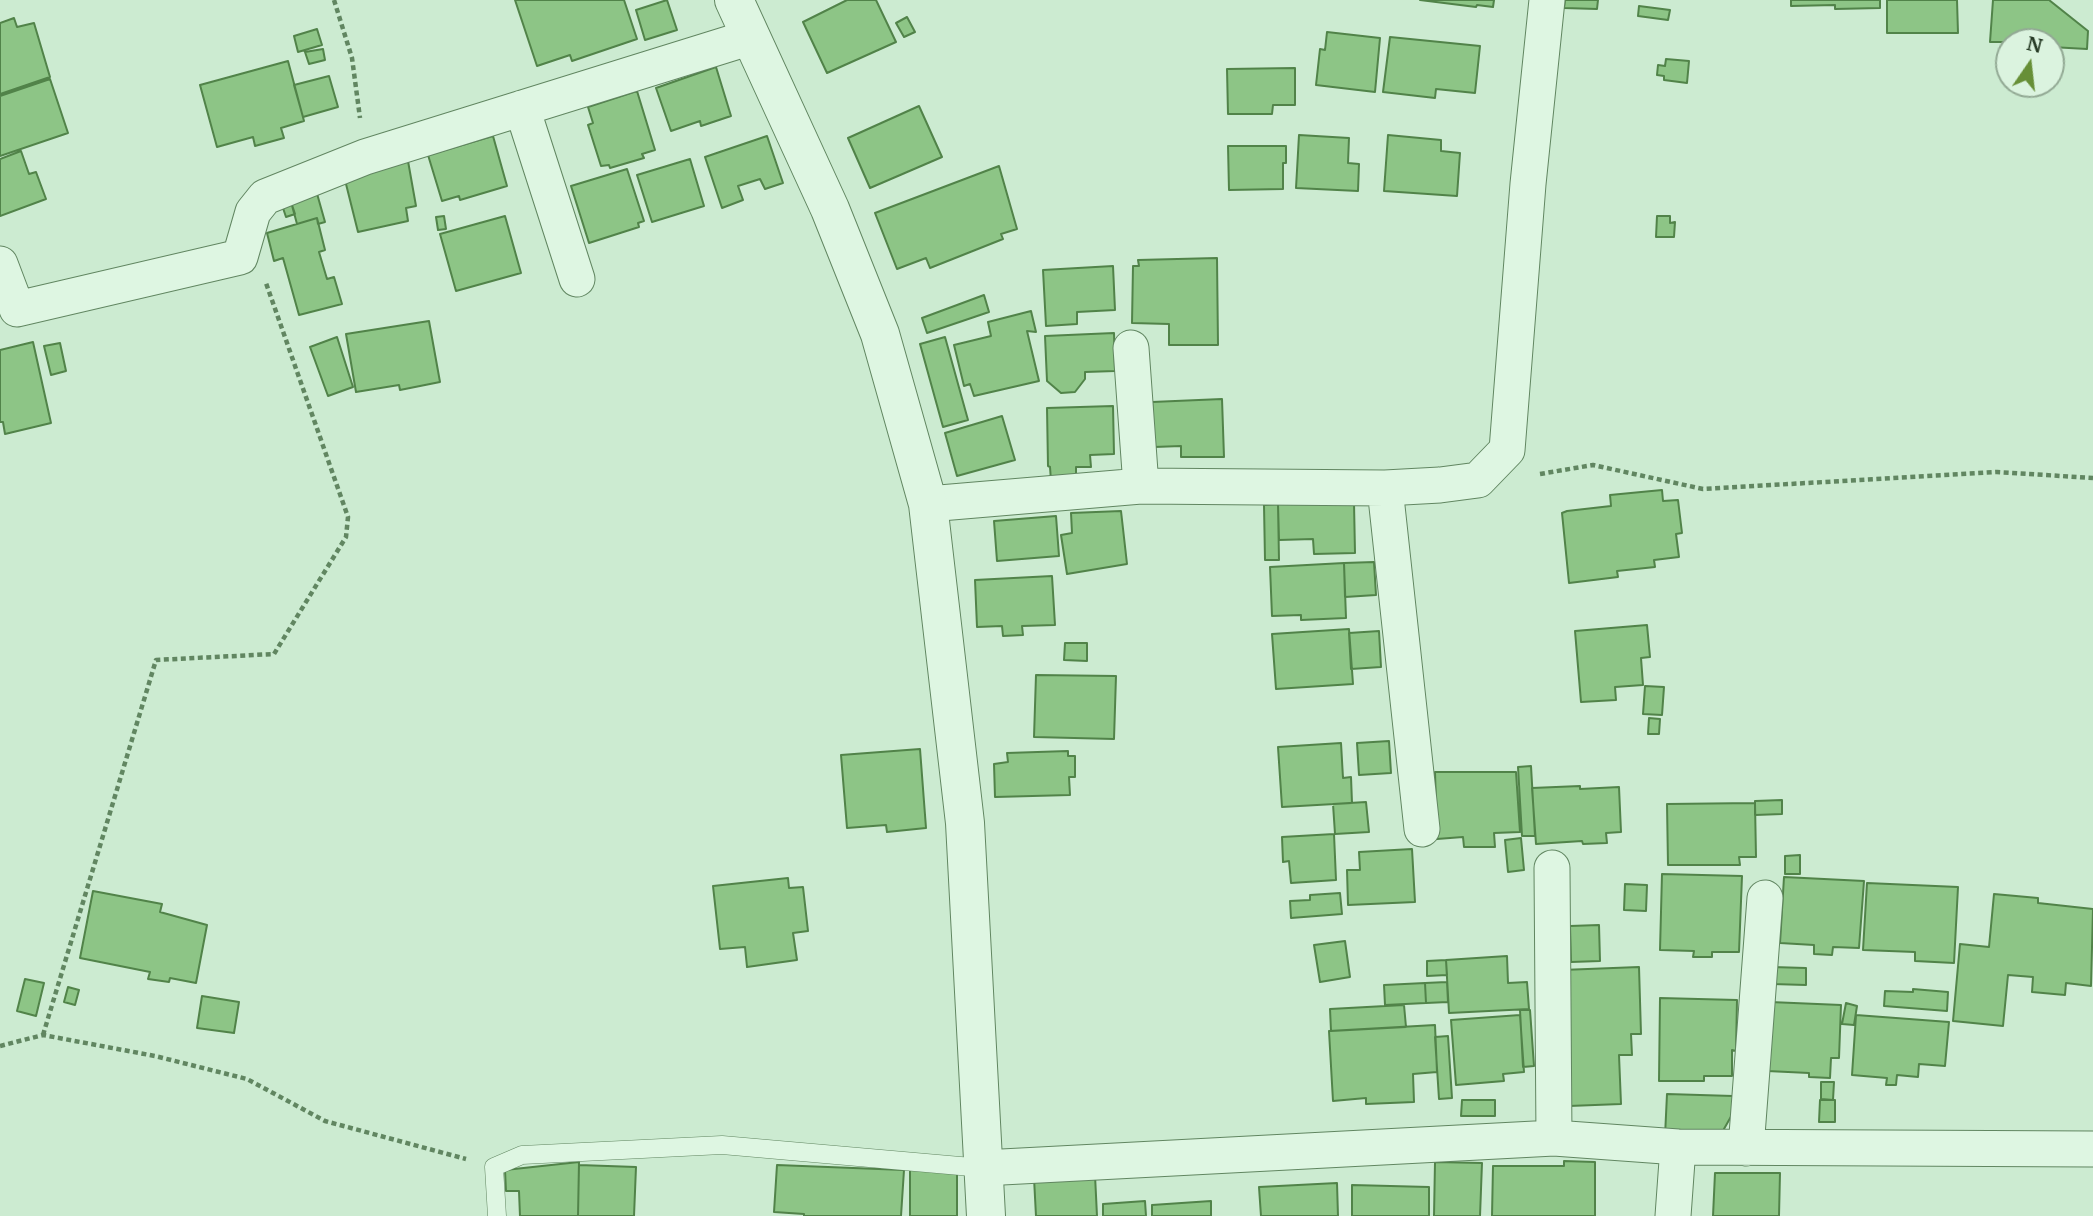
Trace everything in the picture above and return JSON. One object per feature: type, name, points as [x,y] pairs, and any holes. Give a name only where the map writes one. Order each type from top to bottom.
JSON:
[{"type":"street","points":[[734,0],[830,209],[880,334],[928,504],[965,823],[986,1216]]},
{"type":"street","points":[[928,504],[1141,486],[1385,488],[1478,480],[1507,450],[1528,184],[1547,0]]},
{"type":"street","points":[[0,264],[16,309],[240,257],[253,212],[265,197],[365,157],[751,37]]},
{"type":"street","points":[[522,108],[577,279]]},
{"type":"street","points":[[1131,348],[1141,486]]},
{"type":"street","points":[[1385,488],[1422,829]]},
{"type":"street","points":[[1552,868],[1554,1138]]},
{"type":"street","points":[[1746,1148],[1765,898]]},
{"type":"street","points":[[983,1168],[1554,1138],[1678,1147],[2093,1149]]},
{"type":"street","points":[[1673,1216],[1678,1147]]},
{"type":"lane","points":[[497,1216],[494,1167],[522,1156],[722,1145],[983,1168]]},
{"type":"path","points":[[334,0],[352,58],[365,157]]},
{"type":"path","points":[[43,1035],[156,660],[274,654],[346,537],[348,517],[278,315],[256,252],[244,244]]},
{"type":"path","points":[[1488,470],[1522,477],[1593,465],[1703,489],[1997,472],[2093,478]]},
{"type":"path","points":[[0,1046],[43,1035],[155,1056],[247,1079],[325,1121],[494,1167]]},
{"type":"building","points":[[515,0],[624,0],[637,39],[572,61],[570,55],[537,66]]},
{"type":"building","points":[[667,0],[677,30],[645,40],[636,10]]},
{"type":"building","points":[[847,0],[876,0],[896,42],[827,73],[803,22]]},
{"type":"building","points":[[1420,0],[1494,0],[1493,7],[1476,7]]},
{"type":"building","points":[[1565,0],[1598,0],[1597,9],[1564,8]]},
{"type":"building","points":[[1791,0],[1880,0],[1880,8],[1791,6]]},
{"type":"building","points":[[1887,0],[1957,0],[1958,33],[1887,33]]},
{"type":"building","points":[[1993,0],[2049,0],[2088,31],[2087,49],[2065,48],[2065,28],[1995,28],[1995,42],[1990,42]]},
{"type":"building","points":[[1639,6],[1670,10],[1668,20],[1638,16]]},
{"type":"building","points":[[907,17],[915,32],[904,37],[896,23]]},
{"type":"building","points":[[14,18],[17,27],[34,23],[50,77],[0,94],[0,23]]},
{"type":"building","points":[[317,29],[322,45],[298,52],[294,36]]},
{"type":"building","points":[[1327,32],[1380,38],[1375,92],[1316,85],[1320,49],[1325,50]]},
{"type":"building","points":[[1390,37],[1480,46],[1475,93],[1436,89],[1435,98],[1383,92]]},
{"type":"building","points":[[323,49],[325,60],[309,64],[305,52]]},
{"type":"building","points":[[1666,59],[1689,61],[1687,83],[1664,80],[1664,76],[1657,75],[1658,65],[1665,66]]},
{"type":"building","points":[[288,61],[304,121],[281,128],[284,138],[255,146],[253,137],[217,147],[200,85]]},
{"type":"building","points":[[716,67],[731,116],[701,126],[700,121],[671,131],[656,88]]},
{"type":"building","points":[[1295,68],[1295,105],[1273,105],[1272,114],[1228,114],[1227,69]]},
{"type":"building","points":[[329,76],[338,107],[303,117],[294,85]]},
{"type":"building","points":[[50,79],[68,133],[0,156],[0,96]]},
{"type":"building","points":[[637,91],[655,150],[642,154],[644,158],[610,168],[609,165],[601,166],[588,125],[593,123],[588,107]]},
{"type":"building","points":[[919,106],[942,157],[870,188],[848,138]]},
{"type":"building","points":[[1299,135],[1349,138],[1348,163],[1359,164],[1358,191],[1296,188]]},
{"type":"building","points":[[1388,135],[1441,140],[1441,151],[1460,153],[1457,196],[1384,191]]},
{"type":"building","points":[[493,136],[507,186],[460,200],[459,196],[442,201],[428,155]]},
{"type":"building","points":[[767,136],[783,183],[765,189],[760,179],[738,186],[743,200],[722,208],[705,157]]},
{"type":"building","points":[[1228,146],[1286,146],[1283,189],[1229,190]]},
{"type":"building","points":[[21,151],[29,174],[36,172],[46,199],[0,216],[0,159]]},
{"type":"building","points":[[690,159],[704,206],[652,222],[637,175]]},
{"type":"building","points":[[408,161],[416,206],[406,208],[408,221],[358,232],[344,176]]},
{"type":"building","points":[[999,166],[1017,229],[1001,234],[1003,239],[930,268],[926,258],[897,269],[875,213]]},
{"type":"building","points":[[627,169],[644,221],[638,223],[639,227],[589,243],[571,186]]},
{"type":"building","points":[[316,190],[325,222],[318,224],[317,218],[297,224],[290,198]]},
{"type":"building","points":[[290,199],[295,214],[286,217],[281,202]]},
{"type":"building","points":[[444,216],[446,229],[438,230],[436,217]]},
{"type":"building","points":[[505,216],[521,273],[456,291],[440,234]]},
{"type":"building","points":[[1657,216],[1670,216],[1670,223],[1675,222],[1674,237],[1656,237]]},
{"type":"building","points":[[317,218],[325,250],[319,252],[327,279],[334,277],[342,304],[299,315],[283,258],[274,261],[267,233]]},
{"type":"building","points":[[1217,258],[1218,345],[1169,345],[1169,324],[1132,323],[1133,266],[1139,266],[1138,260]]},
{"type":"building","points":[[1113,266],[1115,310],[1077,312],[1077,324],[1046,326],[1043,270]]},
{"type":"building","points":[[984,295],[989,312],[927,333],[922,318]]},
{"type":"building","points":[[1031,311],[1036,332],[1027,331],[1039,381],[974,396],[970,384],[964,386],[954,345],[991,336],[988,322]]},
{"type":"building","points":[[429,321],[440,382],[400,390],[399,385],[356,392],[346,334]]},
{"type":"building","points":[[1114,333],[1115,371],[1085,372],[1085,379],[1075,392],[1061,393],[1047,381],[1045,336]]},
{"type":"building","points":[[337,337],[353,387],[328,396],[310,347]]},
{"type":"building","points":[[945,337],[968,420],[943,427],[920,344]]},
{"type":"building","points":[[33,342],[51,423],[5,434],[3,422],[0,422],[0,350]]},
{"type":"building","points":[[60,343],[66,371],[51,375],[44,346]]},
{"type":"building","points":[[1222,399],[1224,457],[1181,457],[1181,446],[1154,447],[1152,402]]},
{"type":"building","points":[[1113,406],[1114,454],[1090,455],[1091,467],[1076,467],[1076,480],[1051,481],[1048,466],[1047,408]]},
{"type":"building","points":[[1002,416],[1015,460],[957,476],[945,433]]},
{"type":"building","points":[[1662,490],[1663,501],[1678,500],[1682,533],[1676,534],[1679,557],[1654,560],[1655,567],[1617,571],[1618,577],[1569,583],[1562,513],[1611,506],[1610,495]]},
{"type":"building","points":[[1354,503],[1355,553],[1314,554],[1313,539],[1279,540],[1278,504]]},
{"type":"building","points":[[1278,504],[1279,560],[1265,560],[1264,505]]},
{"type":"building","points":[[1121,511],[1127,564],[1067,574],[1061,535],[1072,533],[1071,513]]},
{"type":"building","points":[[1056,516],[1059,556],[997,561],[994,521]]},
{"type":"building","points":[[1374,562],[1376,595],[1345,597],[1344,563]]},
{"type":"building","points":[[1344,563],[1346,618],[1301,620],[1301,615],[1272,616],[1270,567]]},
{"type":"building","points":[[1052,576],[1055,625],[1022,626],[1023,635],[1003,636],[1002,626],[977,627],[975,580]]},
{"type":"building","points":[[1647,625],[1650,657],[1641,658],[1643,685],[1615,687],[1616,700],[1581,702],[1575,631]]},
{"type":"building","points":[[1349,629],[1353,684],[1276,689],[1272,634]]},
{"type":"building","points":[[1379,631],[1381,667],[1351,669],[1349,633]]},
{"type":"building","points":[[1065,643],[1087,643],[1087,661],[1064,660]]},
{"type":"building","points":[[1036,675],[1116,676],[1114,739],[1034,737]]},
{"type":"building","points":[[1645,686],[1664,687],[1662,715],[1643,714]]},
{"type":"building","points":[[1649,718],[1660,719],[1659,734],[1648,734]]},
{"type":"building","points":[[1389,741],[1391,773],[1359,775],[1357,743]]},
{"type":"building","points":[[1341,743],[1343,778],[1351,777],[1352,803],[1282,807],[1278,747]]},
{"type":"building","points":[[920,749],[926,828],[887,832],[886,825],[847,828],[841,755]]},
{"type":"building","points":[[1068,751],[1068,756],[1075,756],[1075,777],[1069,777],[1070,795],[995,797],[994,764],[1008,762],[1007,753]]},
{"type":"building","points":[[1531,766],[1535,836],[1522,836],[1518,767]]},
{"type":"building","points":[[1435,772],[1516,772],[1520,832],[1494,833],[1495,847],[1464,847],[1463,837],[1437,839]]},
{"type":"building","points":[[1580,786],[1580,789],[1619,787],[1621,832],[1606,833],[1607,843],[1583,844],[1582,841],[1536,844],[1532,788]]},
{"type":"building","points":[[1782,800],[1782,814],[1755,815],[1755,801]]},
{"type":"building","points":[[1366,802],[1369,832],[1335,834],[1333,804]]},
{"type":"building","points":[[1755,803],[1756,857],[1739,857],[1740,865],[1668,865],[1667,804]]},
{"type":"building","points":[[1334,834],[1336,880],[1291,883],[1289,861],[1283,862],[1282,837]]},
{"type":"building","points":[[1521,838],[1524,870],[1508,872],[1505,840]]},
{"type":"building","points":[[1412,849],[1415,902],[1348,905],[1347,870],[1360,870],[1359,852]]},
{"type":"building","points":[[1800,855],[1800,874],[1785,874],[1785,856]]},
{"type":"building","points":[[1662,874],[1742,876],[1739,952],[1712,952],[1712,957],[1693,957],[1694,951],[1660,950]]},
{"type":"building","points":[[1784,877],[1864,881],[1859,948],[1833,947],[1832,955],[1814,954],[1814,945],[1780,943]]},
{"type":"building","points":[[788,878],[789,888],[803,887],[808,931],[793,933],[797,960],[747,967],[745,947],[720,949],[713,886]]},
{"type":"building","points":[[1867,883],[1958,887],[1954,963],[1915,961],[1915,952],[1863,950]]},
{"type":"building","points":[[1625,884],[1647,885],[1646,911],[1624,910]]},
{"type":"building","points":[[93,891],[162,904],[160,912],[207,925],[196,983],[170,978],[169,982],[148,979],[150,972],[80,958]]},
{"type":"building","points":[[1340,893],[1342,914],[1291,918],[1290,901],[1310,900],[1310,895]]},
{"type":"building","points":[[1994,894],[2038,898],[2038,903],[2093,909],[2091,986],[2066,983],[2065,995],[2032,992],[2033,977],[2008,975],[2003,1026],[1953,1021],[1960,944],[1989,947]]},
{"type":"building","points":[[1599,925],[1600,961],[1571,962],[1570,926]]},
{"type":"building","points":[[1345,941],[1350,977],[1320,982],[1314,945]]},
{"type":"building","points":[[1507,956],[1508,983],[1527,982],[1529,1009],[1449,1013],[1446,960]]},
{"type":"building","points":[[1446,960],[1447,975],[1427,976],[1427,961]]},
{"type":"building","points":[[1639,967],[1641,1034],[1631,1034],[1632,1055],[1619,1055],[1621,1104],[1569,1106],[1562,970]]},
{"type":"building","points":[[1772,967],[1806,968],[1806,985],[1772,984]]},
{"type":"building","points":[[25,979],[44,983],[36,1016],[17,1011]]},
{"type":"building","points":[[1447,982],[1448,1002],[1426,1003],[1425,983]]},
{"type":"building","points":[[1425,983],[1426,1003],[1385,1005],[1384,985]]},
{"type":"building","points":[[68,987],[79,990],[75,1005],[64,1002]]},
{"type":"building","points":[[1913,989],[1948,992],[1947,1011],[1884,1006],[1885,991],[1913,992]]},
{"type":"building","points":[[202,996],[239,1002],[234,1033],[197,1028]]},
{"type":"building","points":[[1660,998],[1737,1000],[1736,1051],[1732,1050],[1732,1076],[1704,1076],[1704,1081],[1659,1081]]},
{"type":"building","points":[[1770,1002],[1841,1005],[1839,1058],[1831,1058],[1830,1078],[1809,1077],[1809,1073],[1767,1071]]},
{"type":"building","points":[[1846,1003],[1857,1006],[1854,1025],[1842,1024]]},
{"type":"building","points":[[1404,1005],[1406,1027],[1331,1031],[1330,1009]]},
{"type":"building","points":[[1520,1010],[1530,1010],[1534,1066],[1523,1067]]},
{"type":"building","points":[[1520,1015],[1524,1072],[1503,1074],[1504,1081],[1456,1085],[1451,1020]]},
{"type":"building","points":[[1856,1015],[1949,1022],[1945,1066],[1919,1064],[1918,1077],[1897,1075],[1896,1085],[1886,1085],[1887,1078],[1852,1075]]},
{"type":"building","points":[[1435,1025],[1437,1072],[1413,1074],[1414,1102],[1366,1104],[1366,1098],[1333,1101],[1329,1031]]},
{"type":"building","points":[[1448,1036],[1452,1098],[1439,1099],[1435,1037]]},
{"type":"building","points":[[1821,1082],[1834,1082],[1833,1100],[1821,1099]]},
{"type":"building","points":[[1667,1094],[1733,1096],[1733,1113],[1720,1136],[1665,1136]]},
{"type":"building","points":[[1462,1100],[1495,1100],[1495,1116],[1461,1116]]},
{"type":"building","points":[[1820,1100],[1835,1100],[1835,1122],[1819,1122]]},
{"type":"building","points":[[1564,1161],[1595,1162],[1595,1216],[1492,1216],[1493,1166],[1564,1166]]},
{"type":"building","points":[[579,1162],[578,1216],[520,1216],[519,1191],[506,1191],[505,1170]]},
{"type":"building","points":[[1435,1162],[1482,1163],[1480,1216],[1434,1216]]},
{"type":"building","points":[[579,1165],[636,1167],[634,1216],[578,1216]]},
{"type":"building","points":[[777,1165],[904,1170],[901,1216],[804,1216],[774,1212]]},
{"type":"building","points":[[910,1169],[957,1169],[957,1216],[910,1216]]},
{"type":"building","points":[[1715,1173],[1780,1173],[1779,1216],[1713,1216]]},
{"type":"building","points":[[1095,1175],[1097,1216],[1036,1216],[1034,1178]]},
{"type":"building","points":[[1337,1183],[1338,1216],[1261,1216],[1259,1187]]},
{"type":"building","points":[[1352,1185],[1429,1187],[1429,1216],[1352,1216]]},
{"type":"building","points":[[1145,1201],[1146,1216],[1103,1216],[1103,1204]]},
{"type":"building","points":[[1211,1201],[1211,1216],[1152,1216],[1152,1205]]}]
